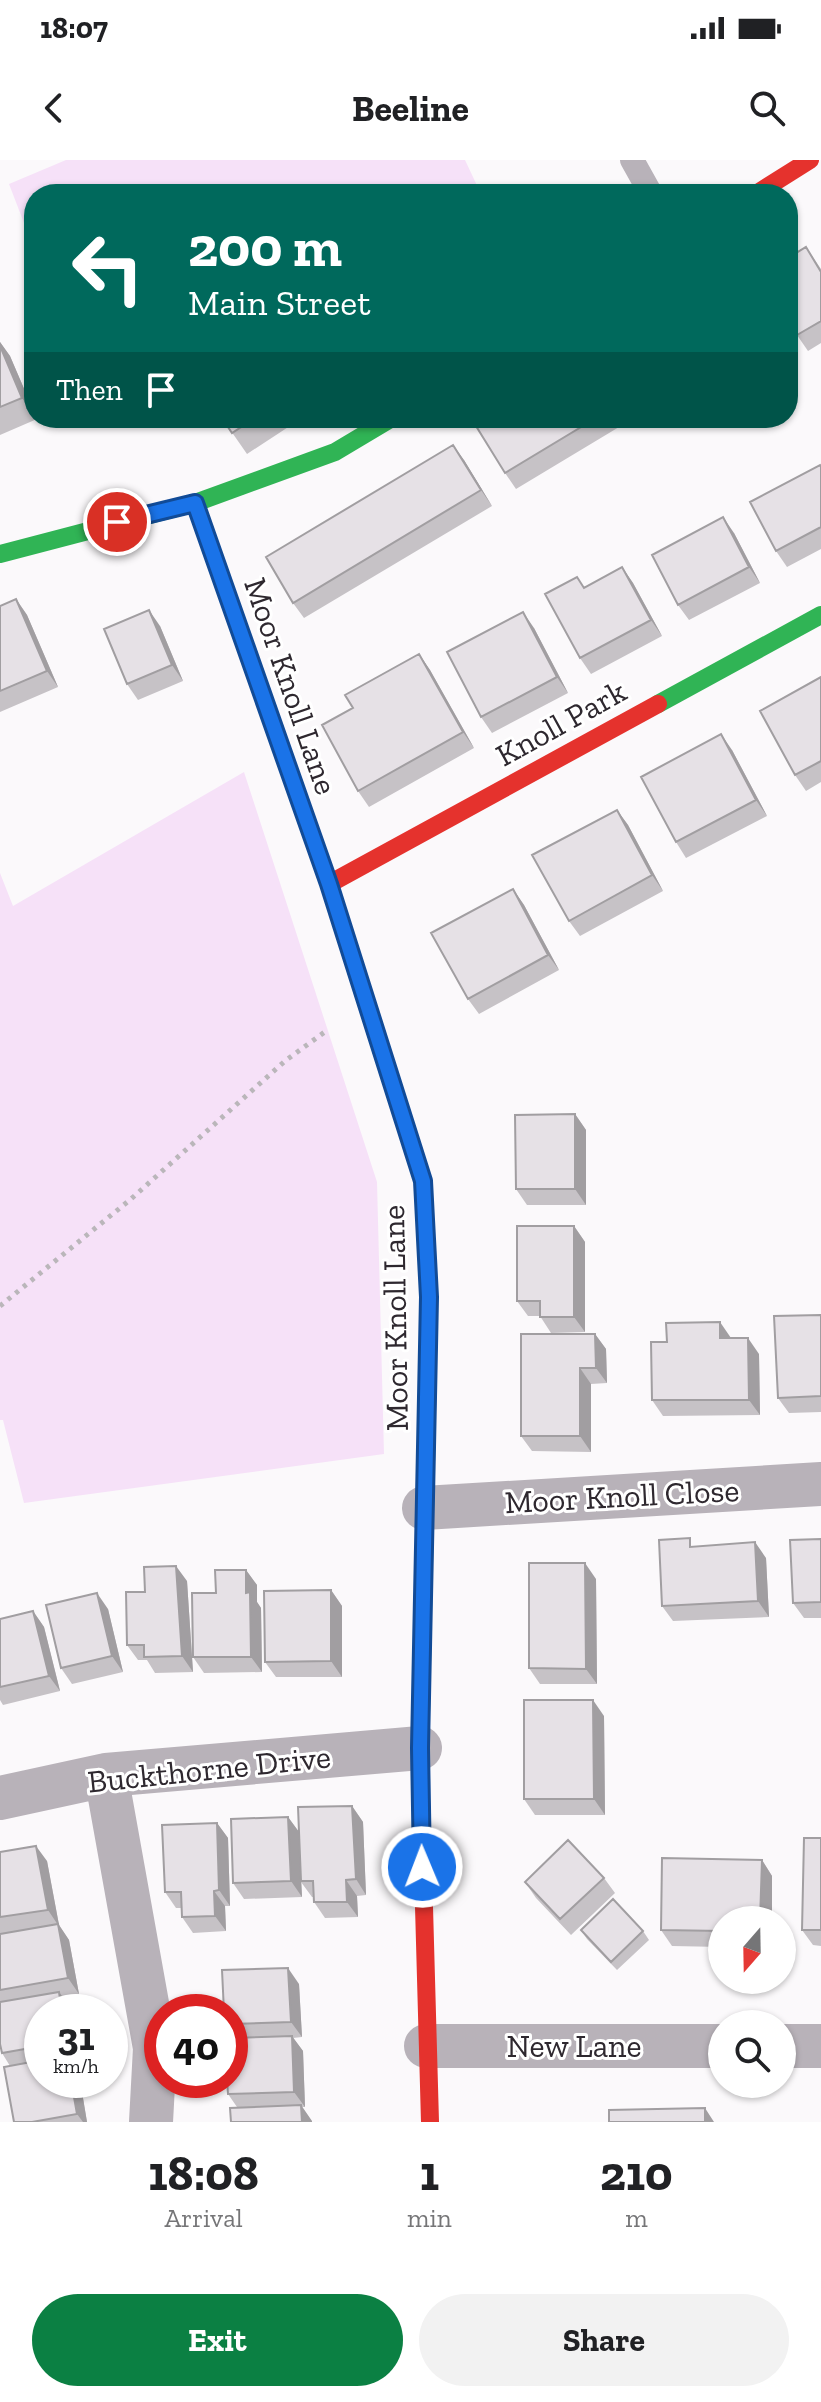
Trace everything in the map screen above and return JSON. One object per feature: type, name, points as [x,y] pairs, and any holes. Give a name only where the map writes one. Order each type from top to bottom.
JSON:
[{"type":"street","points":[[772,184],[810,160]]},
{"type":"street","points":[[0,554],[195,503],[335,452],[375,428]]},
{"type":"street","name":"Moor Knoll Lane","points":[[195,503],[329,884],[423,1181],[429,1297],[420,1748],[430,2122]]},
{"type":"street","name":"Knoll Park","points":[[329,884],[821,615]]},
{"type":"street","name":"Moor Knoll Close","points":[[424,1508],[821,1484]]},
{"type":"street","name":"Buckthorne Drive","points":[[0,1798],[106,1775],[420,1748]]},
{"type":"street","points":[[106,1775],[155,2048],[151,2122]]},
{"type":"street","name":"New Lane","points":[[426,2046],[708,2046]]},
{"type":"street","points":[[796,2046],[821,2046]]},
{"type":"lane","points":[[632,160],[645,184]]},
{"type":"path","points":[[0,1306],[131,1199],[285,1061],[367,1004]]},
{"type":"shaded area","points":[[66,160],[465,160],[476,184],[24,184],[24,223],[9,184]]},
{"type":"shaded area","points":[[244,772],[377,1182],[384,1454],[24,1503],[3,1420],[0,1420],[0,873],[13,906]]},
{"type":"building","points":[[806,247],[821,272],[821,321],[798,334],[798,252]]},
{"type":"building","points":[[0,346],[22,398],[0,407]]},
{"type":"building","points":[[477,428],[579,428],[505,473]]},
{"type":"building","points":[[453,445],[481,490],[293,603],[266,557]]},
{"type":"building","points":[[820,465],[821,527],[776,551],[750,502]]},
{"type":"building","points":[[723,517],[749,567],[678,605],[652,555]]},
{"type":"building","points":[[622,567],[651,620],[580,658],[545,594],[577,577],[584,588]]},
{"type":"building","points":[[16,599],[47,671],[0,691],[0,606]]},
{"type":"building","points":[[149,610],[172,665],[127,684],[104,629]]},
{"type":"building","points":[[523,612],[557,677],[481,717],[447,652]]},
{"type":"building","points":[[419,654],[463,732],[358,791],[322,725],[353,708],[345,695]]},
{"type":"building","points":[[821,677],[821,761],[795,775],[760,711]]},
{"type":"building","points":[[721,734],[756,800],[676,842],[641,777]]},
{"type":"building","points":[[617,810],[652,875],[569,921],[532,855]]},
{"type":"building","points":[[513,889],[548,955],[468,999],[431,933]]},
{"type":"building","points":[[575,1114],[575,1189],[516,1189],[515,1115]]},
{"type":"building","points":[[517,1226],[574,1226],[574,1317],[540,1317],[540,1301],[517,1301]]},
{"type":"building","points":[[821,1315],[821,1396],[778,1398],[774,1316]]},
{"type":"building","points":[[720,1322],[720,1338],[748,1338],[749,1400],[652,1400],[651,1342],[667,1342],[666,1323]]},
{"type":"building","points":[[521,1334],[595,1334],[596,1368],[580,1368],[580,1436],[521,1436]]},
{"type":"building","points":[[690,1538],[690,1547],[755,1542],[758,1601],[662,1606],[659,1540]]},
{"type":"building","points":[[821,1539],[821,1602],[793,1603],[790,1540]]},
{"type":"building","points":[[529,1563],[585,1563],[586,1669],[529,1668]]},
{"type":"building","points":[[176,1566],[182,1656],[144,1657],[144,1645],[127,1645],[126,1592],[145,1592],[144,1567]]},
{"type":"building","points":[[215,1570],[246,1570],[246,1593],[250,1592],[251,1657],[193,1657],[192,1593],[216,1593]]},
{"type":"building","points":[[331,1590],[331,1661],[265,1662],[264,1591]]},
{"type":"building","points":[[97,1593],[112,1656],[61,1668],[46,1605]]},
{"type":"building","points":[[33,1611],[49,1676],[0,1687],[0,1619]]},
{"type":"building","points":[[524,1700],[593,1700],[594,1799],[524,1799]]},
{"type":"building","points":[[352,1806],[356,1879],[346,1880],[347,1902],[314,1902],[313,1881],[301,1881],[298,1807]]},
{"type":"building","points":[[288,1817],[291,1881],[233,1883],[231,1819]]},
{"type":"building","points":[[217,1823],[219,1890],[214,1891],[215,1916],[182,1917],[181,1892],[165,1892],[162,1825]]},
{"type":"building","points":[[804,1838],[821,1838],[821,1930],[802,1930]]},
{"type":"building","points":[[568,1840],[604,1878],[560,1919],[525,1882]]},
{"type":"building","points":[[36,1846],[48,1910],[0,1917],[0,1852]]},
{"type":"building","points":[[662,1858],[762,1860],[760,1906],[708,1906],[708,1931],[661,1930]]},
{"type":"building","points":[[613,1899],[643,1931],[611,1962],[581,1930]]},
{"type":"building","points":[[58,1924],[68,1978],[0,1990],[0,1934]]},
{"type":"building","points":[[288,1968],[291,2022],[248,2023],[248,1994],[223,1994],[222,1970]]},
{"type":"building","points":[[24,1998],[24,2049],[2,2053],[0,2002]]},
{"type":"building","points":[[292,2036],[294,2092],[248,2093],[248,2037]]},
{"type":"building","points":[[24,2063],[24,2098],[74,2098],[77,2114],[14,2122],[4,2067]]},
{"type":"building","points":[[301,2105],[302,2122],[231,2122],[230,2108]]},
{"type":"building","points":[[705,2108],[705,2122],[609,2122],[609,2110]]},
{"type":"traffic: fast","points":[[0,554],[195,503],[335,452],[375,428]]},
{"type":"traffic: fast","points":[[658,704],[821,615]]},
{"type":"traffic: fast","points":[[420,1763],[427,1412]]},
{"type":"traffic: slow","points":[[195,503],[329,884],[366,1002]]},
{"type":"traffic: jam","points":[[772,184],[810,160]]},
{"type":"traffic: jam","points":[[329,884],[658,704]]},
{"type":"traffic: jam","points":[[366,1002],[423,1181],[429,1297],[427,1412]]},
{"type":"traffic: jam","points":[[420,1763],[430,2122]]},
{"type":"route","points":[[117,522],[195,503],[329,884],[423,1181],[429,1297],[420,1748],[422,1867]]}]
